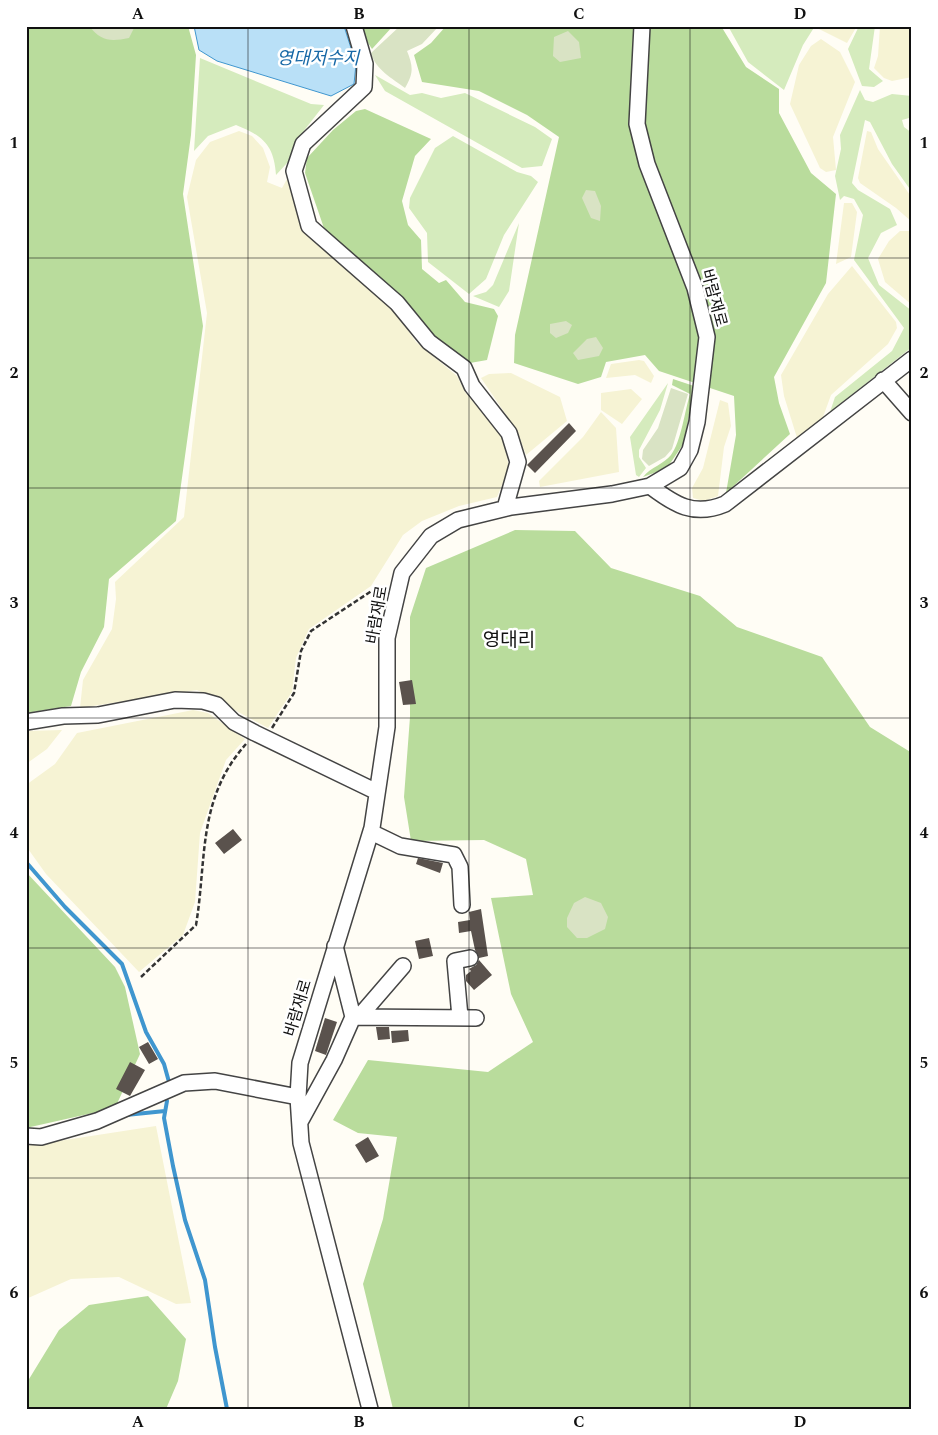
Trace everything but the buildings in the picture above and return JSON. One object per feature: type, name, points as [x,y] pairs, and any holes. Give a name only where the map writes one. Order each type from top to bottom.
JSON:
[{"type":"street","points":[[354,26],[365,64],[364,87],[303,144],[294,171],[309,226],[397,303],[429,342],[464,368],[472,386],[509,433],[518,462],[505,508]]},
{"type":"street","name":"바람재로","points":[[370,1409],[301,1143],[298,1097],[300,1063],[371,832],[386,727],[387,638],[402,573],[431,536],[458,520],[505,508],[612,494],[650,486],[680,468],[690,450],[697,422],[707,337],[695,288],[647,164],[637,124],[642,26]]},
{"type":"street","points":[[650,486],[671,502],[701,511],[726,504],[912,359]]},
{"type":"street","points":[[883,380],[912,413]]},
{"type":"street","points":[[26,722],[63,716],[98,715],[175,700],[203,700],[217,705],[234,722],[260,736],[377,792]]},
{"type":"street","points":[[371,832],[400,846],[454,856],[460,867],[462,905]]},
{"type":"street","points":[[335,946],[356,1016]]},
{"type":"street","points":[[460,1017],[455,961],[470,958]]},
{"type":"street","points":[[300,1122],[356,1016],[403,966]]},
{"type":"street","points":[[356,1016],[476,1018]]},
{"type":"street","points":[[26,1136],[41,1137],[96,1121],[184,1083],[215,1080],[298,1097]]},
{"type":"path","points":[[141,977],[196,925],[203,845],[216,792],[232,760],[282,716],[294,693],[302,651],[312,631],[376,588],[398,592]]},
{"type":"shaded area","points":[[818,26],[857,26],[847,43],[817,28]]},
{"type":"shaded area","points":[[880,26],[912,26],[912,77],[892,81],[884,78],[874,68],[878,56]]},
{"type":"shaded area","points":[[821,39],[840,52],[855,82],[833,137],[836,170],[826,172],[820,168],[790,104],[799,65],[811,46]]},
{"type":"shaded area","points":[[239,131],[252,136],[263,148],[270,167],[267,182],[282,188],[287,179],[301,225],[394,310],[416,342],[457,376],[465,392],[503,438],[509,468],[497,497],[459,506],[422,521],[403,535],[371,586],[309,629],[296,658],[292,692],[268,728],[197,690],[80,708],[83,680],[112,629],[116,599],[115,582],[184,517],[207,313],[187,197],[196,160],[210,142]]},
{"type":"shaded area","points":[[867,131],[871,132],[878,149],[912,198],[912,222],[896,208],[860,183],[858,178]]},
{"type":"shaded area","points":[[844,203],[852,203],[857,212],[851,257],[836,264]]},
{"type":"shaded area","points":[[900,231],[909,231],[912,234],[912,305],[885,282],[878,259],[889,241]]},
{"type":"shaded area","points":[[852,266],[896,322],[897,328],[888,344],[831,395],[823,417],[798,441],[784,396],[781,375],[828,294]]},
{"type":"shaded area","points":[[644,361],[654,376],[651,383],[635,375],[606,378],[611,364]]},
{"type":"shaded area","points":[[511,373],[560,397],[567,421],[526,455],[517,431],[481,378],[489,374]]},
{"type":"shaded area","points":[[631,389],[642,399],[622,424],[601,410],[601,393]]},
{"type":"shaded area","points":[[720,400],[728,403],[731,426],[724,447],[718,496],[704,501],[693,498],[692,488],[703,468]]},
{"type":"shaded area","points":[[601,412],[616,428],[619,472],[540,487],[539,481],[583,437]]},
{"type":"shaded area","points":[[193,710],[208,713],[245,739],[226,760],[200,833],[195,902],[183,935],[139,972],[46,874],[26,846],[26,785],[55,764],[77,733]]},
{"type":"shaded area","points":[[62,730],[47,749],[26,764],[26,731]]},
{"type":"shaded area","points":[[156,1126],[191,1303],[176,1304],[119,1277],[71,1279],[26,1299],[26,1146]]},
{"type":"green space","points":[[26,26],[188,26],[196,55],[191,135],[183,194],[203,326],[176,521],[109,579],[104,627],[81,672],[71,706],[26,713]]},
{"type":"green space","points":[[89,26],[135,26],[129,38],[111,40],[98,35]]},
{"type":"green space","points":[[360,26],[393,26],[372,49],[361,32]]},
{"type":"green space","points":[[400,26],[439,26],[422,44],[407,51],[412,70],[405,88],[380,69],[371,53]]},
{"type":"green space","points":[[446,26],[721,26],[746,67],[779,89],[779,113],[811,173],[836,194],[826,283],[774,377],[779,403],[790,434],[726,493],[736,435],[734,396],[659,371],[645,355],[606,362],[601,377],[578,384],[514,363],[515,335],[559,137],[527,115],[479,91],[422,82],[414,55],[431,43]]},
{"type":"green space","points":[[728,26],[815,26],[803,45],[784,90],[748,62]]},
{"type":"green space","points":[[859,26],[875,26],[869,69],[883,81],[874,87],[862,86],[848,49]]},
{"type":"green space","points":[[568,31],[579,42],[581,58],[560,62],[553,56],[554,37]]},
{"type":"green space","points":[[200,58],[311,104],[324,105],[299,137],[288,162],[276,175],[270,149],[253,133],[236,125],[208,136],[194,151]]},
{"type":"green space","points":[[375,75],[410,95],[422,93],[441,98],[465,93],[535,127],[552,139],[542,166],[522,168],[385,91]]},
{"type":"green space","points":[[860,90],[865,100],[873,102],[892,94],[912,96],[912,120],[909,118],[902,120],[904,127],[912,133],[912,192],[892,164],[870,122],[865,120],[852,183],[858,190],[890,209],[897,225],[881,233],[868,258],[879,285],[912,311],[912,347],[830,412],[835,397],[892,351],[904,328],[854,260],[863,215],[854,199],[844,196],[840,200],[835,176],[841,149],[840,135]]},
{"type":"green space","points":[[365,109],[431,139],[415,156],[402,201],[408,225],[421,240],[422,269],[439,283],[446,280],[465,302],[494,309],[498,316],[487,360],[470,363],[431,335],[390,286],[326,234],[305,173],[307,158],[333,130],[356,111]]},
{"type":"green space","points":[[453,136],[517,172],[531,176],[538,182],[504,235],[486,279],[469,294],[428,262],[427,233],[409,208],[410,198],[435,148]]},
{"type":"green space","points":[[586,190],[595,191],[601,206],[600,221],[591,218],[582,198]]},
{"type":"green space","points":[[519,223],[509,291],[499,307],[473,296],[486,292],[493,285]]},
{"type":"green space","points":[[566,321],[572,325],[568,333],[556,338],[550,333],[550,324]]},
{"type":"green space","points":[[596,337],[603,348],[599,356],[578,360],[573,353],[587,339]]},
{"type":"green space","points":[[673,379],[694,386],[684,443],[667,468],[643,477],[671,455],[680,434],[690,394],[672,385]]},
{"type":"green space","points":[[668,383],[660,410],[639,450],[639,457],[646,468],[639,477],[636,475],[630,437]]},
{"type":"green space","points":[[671,388],[688,394],[672,449],[665,457],[649,466],[642,459],[643,450],[658,428]]},
{"type":"green space","points":[[515,530],[575,531],[611,568],[700,596],[737,627],[822,657],[870,727],[912,753],[912,1409],[393,1409],[363,1284],[383,1219],[397,1137],[358,1133],[333,1120],[368,1060],[488,1072],[533,1042],[511,994],[491,898],[533,895],[526,859],[484,840],[411,841],[404,797],[410,717],[410,617],[426,568]]},
{"type":"green space","points":[[26,872],[115,967],[125,987],[140,1054],[115,1108],[26,1128]]},
{"type":"green space","points":[[585,897],[601,903],[608,917],[605,929],[587,938],[577,938],[567,927],[567,918],[574,903]]},
{"type":"green space","points":[[148,1296],[186,1339],[178,1381],[166,1409],[26,1409],[26,1384],[59,1330],[89,1305]]},
{"type":"water","name":"영대저수지","points":[[194,26],[344,26],[356,64],[354,84],[331,96],[217,61],[199,50]]},
{"type":"waterway","points":[[26,862],[65,907],[122,964],[146,1032],[164,1064],[169,1082]]},
{"type":"waterway","points":[[167,1101],[164,1118],[173,1166],[185,1220],[205,1280],[227,1409]]},
{"type":"waterway","points":[[126,1115],[165,1111]]},
{"type":"district","name":"영대리","points":[[509,640]]}]
